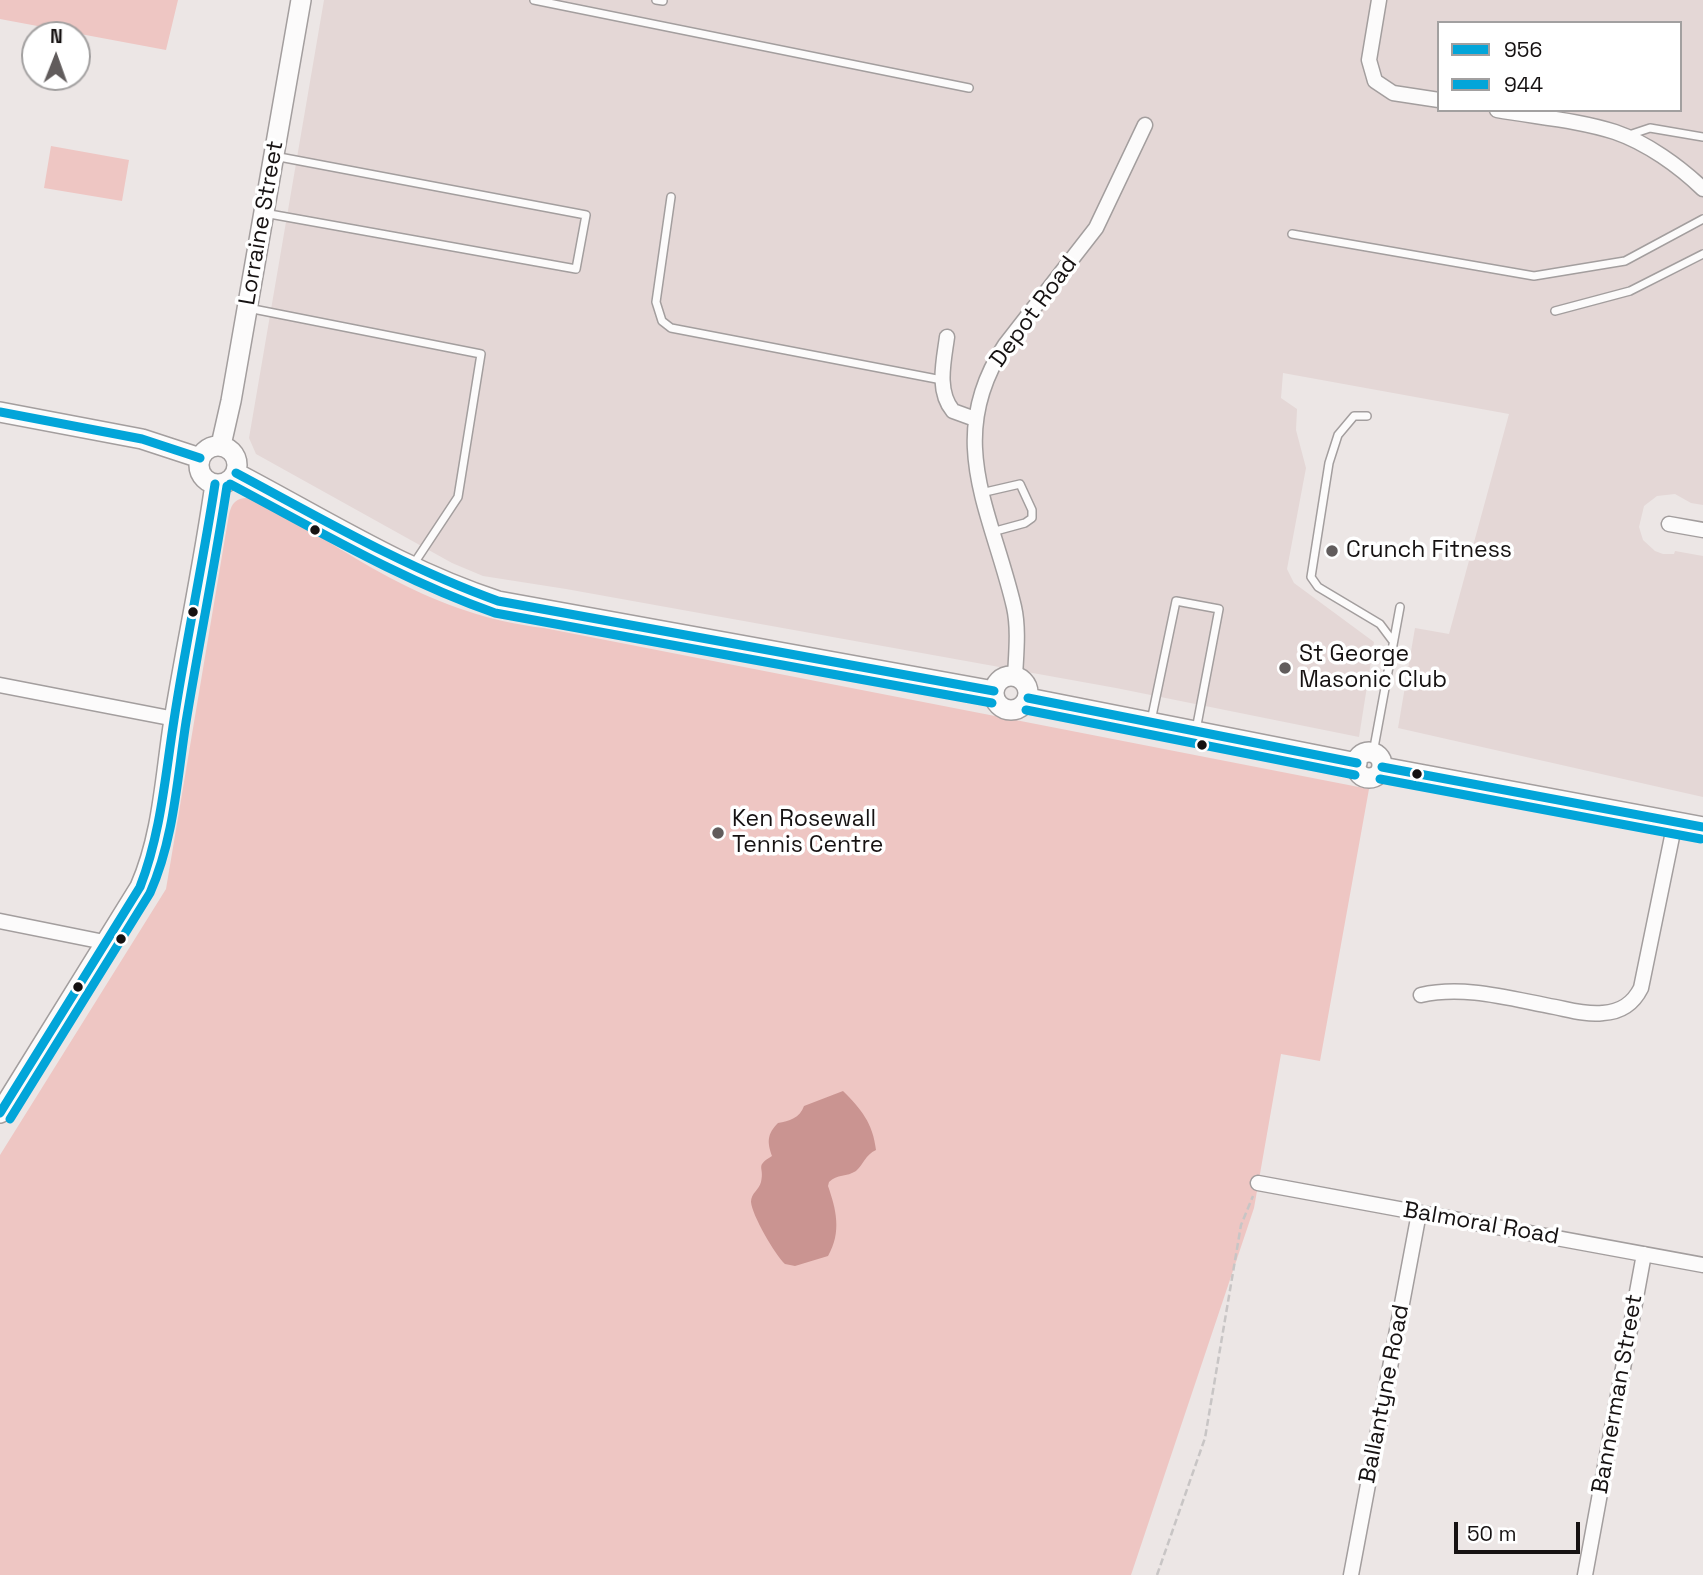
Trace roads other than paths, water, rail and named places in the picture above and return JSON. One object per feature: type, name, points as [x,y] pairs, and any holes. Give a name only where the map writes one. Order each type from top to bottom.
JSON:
[{"type":"street","name":"Lorraine Street","points":[[221,445],[301,0]]},
{"type":"street","points":[[1379,0],[1369,60],[1374,81],[1393,93],[1437,100]]},
{"type":"street","points":[[1509,112],[1595,127],[1626,136],[1677,167],[1703,189]]},
{"type":"street","name":"Depot Road","points":[[1015,677],[1015,611],[980,493],[975,419],[980,397],[995,361],[1096,228],[1145,125]]},
{"type":"street","points":[[947,337],[943,380],[948,405],[959,415],[975,419]]},
{"type":"street","points":[[0,412],[142,439],[200,458]]},
{"type":"street","points":[[221,445],[235,456],[236,473],[227,482],[215,484],[199,469],[200,458],[206,449],[221,445]]},
{"type":"street","points":[[236,473],[412,567],[452,586],[498,601],[995,691]]},
{"type":"street","points":[[0,1113],[140,887],[148,868],[160,820],[174,719],[215,484]]},
{"type":"street","points":[[1669,524],[1703,530]]},
{"type":"street","points":[[1015,677],[1027,687],[1028,698],[1021,707],[1005,709],[997,702],[995,691],[1004,678],[1015,677]]},
{"type":"street","points":[[0,685],[174,719]]},
{"type":"street","points":[[1028,698],[1195,731],[1370,761],[1703,827]]},
{"type":"street","points":[[1421,995],[1442,990],[1471,992],[1577,1012],[1604,1013],[1633,1002],[1641,988],[1675,822]]},
{"type":"street","points":[[0,921],[104,942]]},
{"type":"street","name":"Balmoral Road","points":[[1258,1183],[1703,1265]]},
{"type":"street","name":"Ballantyne Road","points":[[1351,1575],[1419,1213]]},
{"type":"street","name":"Bannerman Street","points":[[1585,1575],[1644,1254]]},
{"type":"lane","points":[[534,0],[969,88]]},
{"type":"lane","points":[[1626,136],[1650,128],[1703,138]]},
{"type":"lane","points":[[264,213],[576,269],[586,215],[274,156]]},
{"type":"lane","points":[[671,197],[656,302],[662,321],[671,328],[943,380]]},
{"type":"lane","points":[[1292,234],[1534,276],[1625,261],[1703,219]]},
{"type":"lane","points":[[1555,311],[1630,291],[1703,254]]},
{"type":"lane","points":[[247,308],[481,354],[458,497],[412,567]]},
{"type":"lane","points":[[1367,416],[1354,416],[1338,435],[1329,463],[1311,577],[1318,587],[1380,624],[1392,640]]},
{"type":"lane","points":[[980,493],[1020,484],[1031,510],[1032,517],[1026,523],[992,532]]},
{"type":"lane","points":[[1151,722],[1176,601],[1219,609],[1195,731]]},
{"type":"lane","points":[[1370,761],[1400,607]]},
{"type":"place","name":"Crunch Fitness","points":[[1332,551]]},
{"type":"place","name":"St George Masonic Club","points":[[1285,668]]},
{"type":"place","name":"Ken Rosewall Tennis Centre","points":[[718,833]]}]
